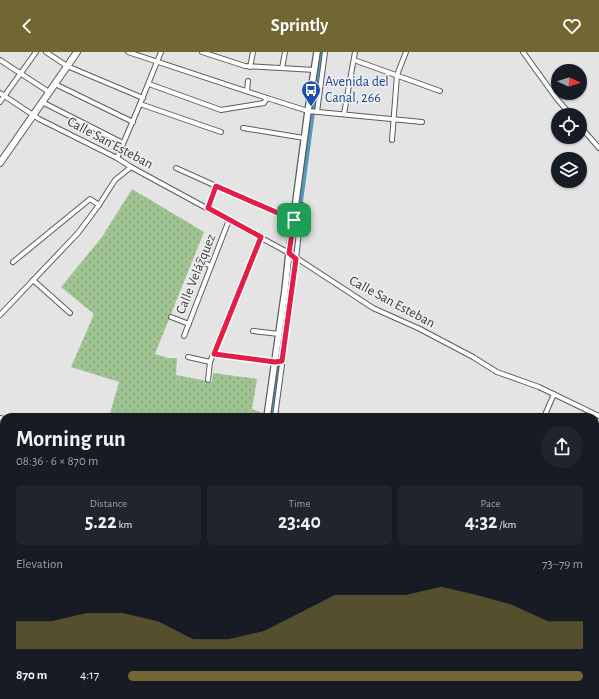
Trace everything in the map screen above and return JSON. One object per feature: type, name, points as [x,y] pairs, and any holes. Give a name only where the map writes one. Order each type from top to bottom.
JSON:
[{"type":"main road","points":[[0,163],[77,52]]},
{"type":"street","points":[[0,102],[36,52]]},
{"type":"street","points":[[46,52],[67,66],[143,98]]},
{"type":"street","points":[[128,52],[247,92],[313,111],[422,122]]},
{"type":"street","points":[[117,158],[161,52]]},
{"type":"street","points":[[202,52],[250,67],[315,70]]},
{"type":"street","points":[[250,67],[253,52]]},
{"type":"street","points":[[282,68],[285,52]]},
{"type":"street","points":[[313,111],[317,52]]},
{"type":"street","points":[[268,413],[304,138],[313,111],[326,52]]},
{"type":"street","points":[[344,114],[355,52]]},
{"type":"street","points":[[392,140],[397,75],[406,52]]},
{"type":"street","points":[[523,52],[565,108]]},
{"type":"street","points":[[0,60],[49,92]]},
{"type":"street","points":[[354,60],[440,91]]},
{"type":"street","points":[[247,92],[248,81]]},
{"type":"street","points":[[55,84],[133,122]]},
{"type":"street","points":[[149,84],[221,110],[264,103],[267,98]]},
{"type":"street","name":"Calle San Esteban","points":[[0,93],[39,119],[117,158],[289,253],[373,308],[420,329],[473,357],[497,372],[539,387],[593,413]]},
{"type":"street","points":[[42,102],[123,143]]},
{"type":"street","points":[[140,104],[221,132]]},
{"type":"street","points":[[243,128],[304,138]]},
{"type":"street","points":[[587,134],[599,148]]},
{"type":"street","points":[[122,173],[125,165],[123,162]]},
{"type":"street","points":[[0,315],[78,233],[99,205],[111,184],[122,173],[131,167]]},
{"type":"street","points":[[176,168],[294,220]]},
{"type":"street","points":[[208,208],[216,186]]},
{"type":"street","points":[[13,262],[90,199],[99,205]]},
{"type":"street","points":[[276,413],[302,206]]},
{"type":"street","name":"Calle Velázquez","points":[[184,336],[230,220]]},
{"type":"street","points":[[208,380],[210,362],[261,237]]},
{"type":"street","points":[[199,260],[212,266]]},
{"type":"street","points":[[33,280],[70,313]]},
{"type":"street","points":[[171,318],[188,324]]},
{"type":"street","points":[[253,331],[279,334]]},
{"type":"street","points":[[214,354],[275,362],[282,361]]},
{"type":"street","points":[[188,357],[210,362]]},
{"type":"street","points":[[546,413],[554,394]]},
{"type":"green space","points":[[132,189],[204,232],[155,354],[168,358],[177,358],[176,375],[212,382],[213,373],[257,379],[252,409],[263,413],[110,413],[119,382],[71,367],[94,314],[61,287],[102,237]]},
{"type":"waterway","points":[[300,209],[321,52]]},
{"type":"waterway","points":[[273,413],[299,219]]},
{"type":"place","name":"Avenida del Canal, 266","points":[[311,107]]},
{"type":"route","points":[[216,186],[294,220],[289,253],[296,259],[282,361],[275,362],[214,354],[261,237],[208,208],[216,186]]}]
